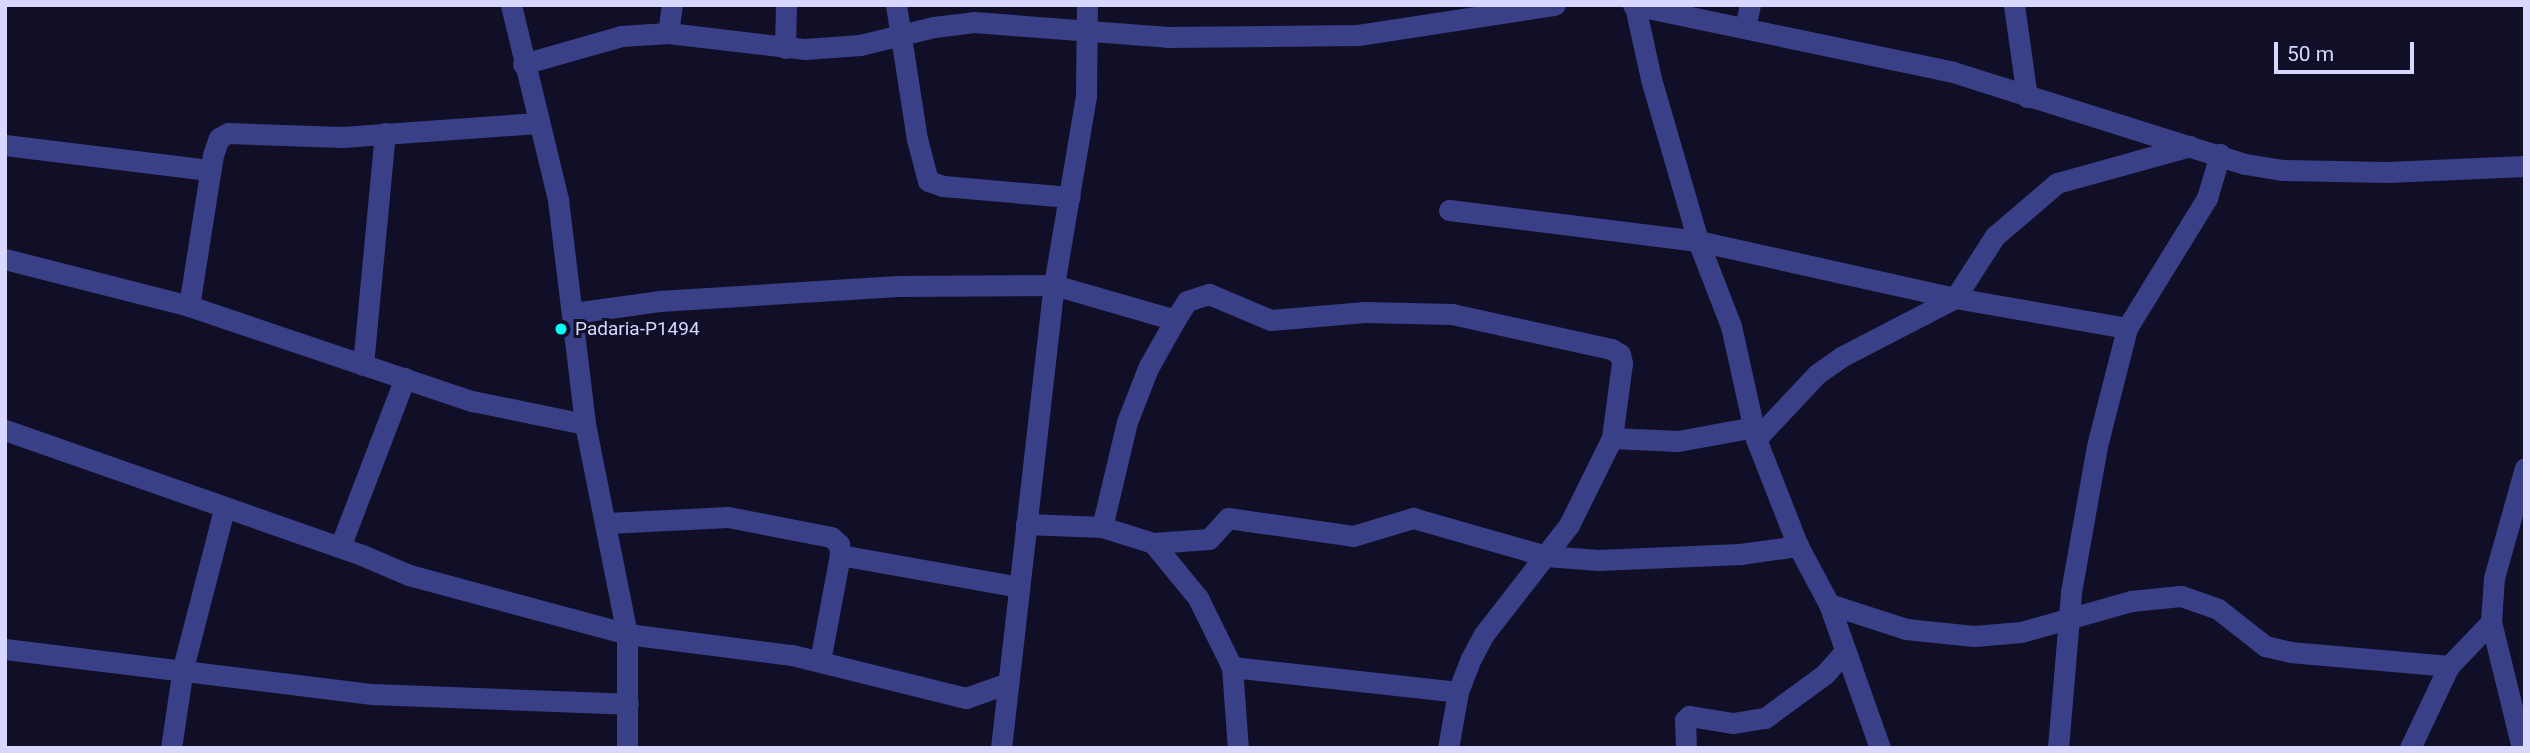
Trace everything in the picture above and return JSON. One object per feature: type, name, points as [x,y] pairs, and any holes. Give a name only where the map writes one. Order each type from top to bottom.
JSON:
[{"type":"street","points":[[511,5],[537,123],[558,201],[586,424],[627,634],[627,748]]},
{"type":"street","points":[[668,33],[672,5]]},
{"type":"street","points":[[785,48],[786,5]]},
{"type":"street","points":[[896,5],[928,181],[943,186],[1070,197]]},
{"type":"street","points":[[1001,748],[1054,285],[1090,61],[1086,33],[1087,5]]},
{"type":"street","points":[[523,64],[621,36],[668,33],[785,48],[860,45],[974,22],[1086,33],[1193,38],[1357,35],[1417,14],[1555,5]]},
{"type":"street","points":[[1880,748],[1829,604],[1798,546],[1755,433],[1731,326],[1698,241],[1651,79],[1634,5],[1892,57],[2190,146],[2282,170],[2525,166]]},
{"type":"street","points":[[1745,28],[1750,5]]},
{"type":"street","points":[[2014,5],[2027,97]]},
{"type":"street","points":[[190,306],[210,170],[219,138],[228,132],[342,137],[537,123]]},
{"type":"street","points":[[363,365],[385,133]]},
{"type":"street","points":[[5,145],[210,170]]},
{"type":"street","points":[[1612,438],[1678,440],[1755,433],[1817,374],[1841,357],[1955,298],[1995,236],[2057,183],[2190,146]]},
{"type":"street","points":[[2058,748],[2068,620],[2097,446],[2127,328],[2207,198],[2220,154]]},
{"type":"street","points":[[1449,210],[1698,241],[1955,298],[2127,328]]},
{"type":"street","points":[[5,259],[190,306],[472,401],[586,424]]},
{"type":"street","points":[[573,313],[659,300],[898,286],[1054,285],[1175,320]]},
{"type":"street","points":[[1102,527],[1127,422],[1148,368],[1187,302],[1209,294],[1272,320],[1365,312],[1452,314],[1611,349],[1620,354],[1622,363],[1612,438],[1596,477],[1546,555],[1485,634],[1458,692],[1448,748]]},
{"type":"street","points":[[340,547],[405,378]]},
{"type":"street","points":[[5,430],[456,590],[627,634],[709,641],[820,661],[966,698],[1008,683]]},
{"type":"street","points":[[2522,748],[2491,622],[2494,578],[2525,468]]},
{"type":"street","points":[[171,748],[183,668],[224,509]]},
{"type":"street","points":[[607,523],[728,517],[831,537],[839,544],[840,555],[820,661]]},
{"type":"street","points":[[1026,524],[1102,527],[1153,543],[1209,539],[1228,519],[1353,536],[1413,518],[1546,555],[1642,559],[1798,546]]},
{"type":"street","points":[[1153,543],[1198,598],[1232,667],[1238,748]]},
{"type":"street","points":[[840,555],[1019,587]]},
{"type":"street","points":[[1829,604],[1906,629],[1948,635],[2021,632],[2131,601],[2181,596],[2218,609],[2265,646],[2290,652],[2449,666]]},
{"type":"street","points":[[2410,748],[2449,666],[2491,622]]},
{"type":"street","points":[[5,649],[183,668],[372,694],[628,704]]},
{"type":"street","points":[[1685,748],[1689,716],[1733,723],[1765,718],[1825,674],[1844,652]]},
{"type":"street","points":[[1232,667],[1458,692]]},
{"type":"place","name":"Padaria-P1494","points":[[561,329]]}]
